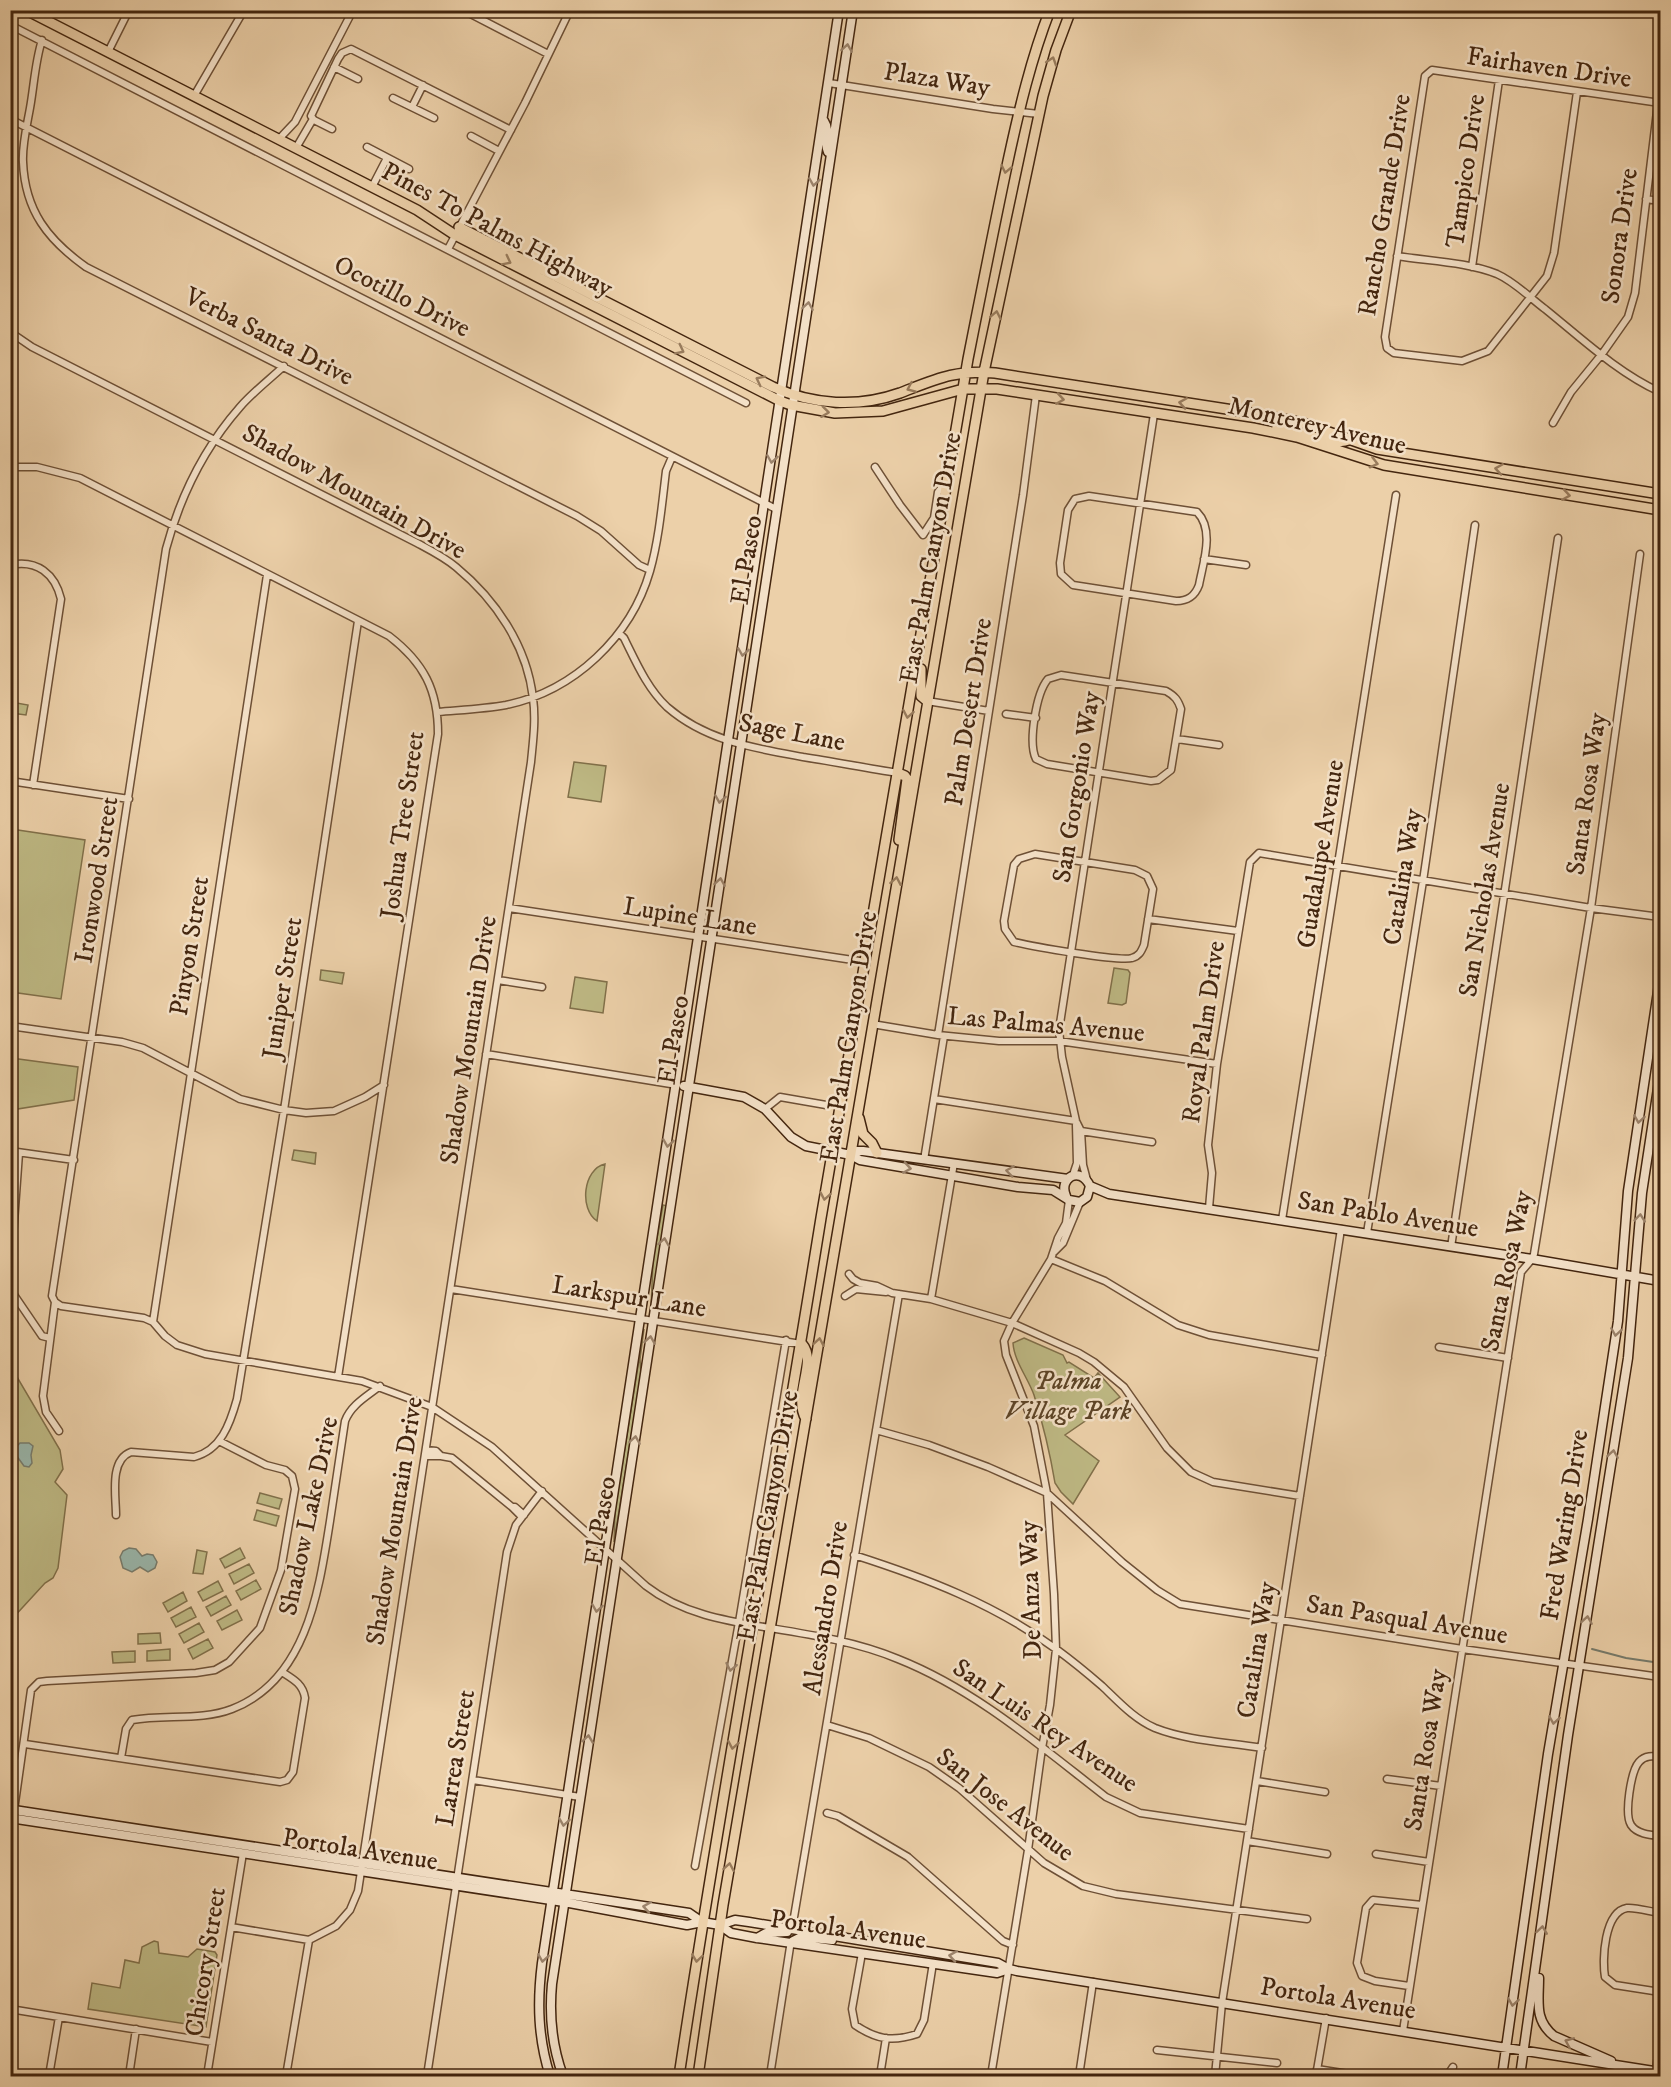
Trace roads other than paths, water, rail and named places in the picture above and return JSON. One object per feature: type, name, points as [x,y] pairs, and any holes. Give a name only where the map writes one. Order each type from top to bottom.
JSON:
[{"type":"main road","name":"Pines To Palms Highway","points":[[26,10],[417,210],[780,401],[789,398],[828,402],[867,401],[899,393],[940,377],[965,373]]},
{"type":"main road","name":"East Palm Canyon Drive","points":[[679,2076],[702,1922],[802,1344],[965,373],[994,224],[1029,69],[1050,10]]},
{"type":"main road","name":"East Palm Canyon Drive","points":[[698,2076],[720,1924],[984,372],[1039,114],[1049,73],[1071,10]]},
{"type":"main road","name":"Pines To Palms Highway","points":[[457,231],[789,398],[835,413],[883,411],[963,389]]},
{"type":"main road","name":"Monterey Avenue","points":[[965,373],[984,372],[1246,412],[1303,423],[1377,449],[1660,494]]},
{"type":"main road","name":"Monterey Avenue","points":[[963,389],[997,389],[1253,428],[1297,437],[1366,461],[1660,510]]},
{"type":"main road","points":[[1253,428],[1263,426],[1287,429],[1332,442],[1340,443],[1349,440]]},
{"type":"main road","points":[[1407,469],[1416,462],[1439,464],[1444,460]]},
{"type":"main road","points":[[921,640],[920,692],[923,699],[927,701]]},
{"type":"main road","points":[[898,773],[907,779],[899,829],[901,854]]},
{"type":"main road","points":[[858,1115],[863,1134],[872,1143],[877,1153]]},
{"type":"main road","points":[[802,1344],[807,1349],[808,1357],[800,1409],[806,1419]]},
{"type":"street","points":[[108,52],[129,10]]},
{"type":"street","points":[[194,96],[244,10]]},
{"type":"street","points":[[279,139],[295,122],[353,10]]},
{"type":"street","points":[[463,10],[478,14],[548,54]]},
{"type":"street","points":[[448,249],[511,130],[570,10]]},
{"type":"street","points":[[789,398],[796,331],[795,311],[839,10]]},
{"type":"street","name":"El Paseo","points":[[550,2076],[539,2026],[540,1982],[549,1920],[568,1878],[741,746],[776,509],[789,398],[812,280],[853,10]]},
{"type":"street","points":[[10,25],[746,403]]},
{"type":"street","name":"Verba Santa Drive","points":[[42,40],[22,161],[33,212],[46,233],[64,252],[86,267],[577,516],[601,531],[639,565],[650,570]]},
{"type":"street","points":[[296,148],[334,67],[342,53],[351,49],[511,130]]},
{"type":"street","points":[[334,67],[358,79]]},
{"type":"street","name":"Fairhaven Drive","points":[[1432,70],[1659,103]]},
{"type":"street","name":"Rancho Grande Drive","points":[[1432,70],[1425,76],[1385,337],[1387,348],[1394,353],[1462,361],[1488,351],[1530,297]]},
{"type":"street","name":"Tampico Drive","points":[[1472,267],[1499,80]]},
{"type":"street","name":"Plaza Way","points":[[830,83],[1039,114]]},
{"type":"street","points":[[412,107],[423,85]]},
{"type":"street","points":[[1530,297],[1547,276],[1554,253],[1577,92]]},
{"type":"street","points":[[393,98],[434,118]]},
{"type":"street","name":"Sonora Drive","points":[[1553,423],[1572,392],[1628,317],[1635,293],[1659,103]]},
{"type":"street","points":[[312,118],[332,129]]},
{"type":"street","name":"Ocotillo Drive","points":[[10,119],[776,509]]},
{"type":"street","points":[[823,120],[828,132],[826,148],[831,153]]},
{"type":"street","points":[[471,136],[500,151]]},
{"type":"street","points":[[366,147],[409,169]]},
{"type":"street","points":[[372,187],[387,158]]},
{"type":"street","points":[[1646,199],[1660,201]]},
{"type":"street","points":[[798,291],[812,280],[812,239],[806,233]]},
{"type":"street","points":[[1397,256],[1472,267],[1496,273],[1514,283],[1642,384],[1660,392]]},
{"type":"street","name":"Shadow Mountain Drive","points":[[10,332],[32,346],[417,543],[454,565],[501,613],[516,641],[533,697],[535,724],[531,762],[363,1867],[358,1891],[350,1910],[336,1926],[309,1940]]},
{"type":"street","name":"Ironwood Street","points":[[59,1431],[46,1412],[43,1396],[55,1302],[52,1296],[166,549],[172,526],[189,483],[215,439],[240,406],[284,366]]},
{"type":"street","name":"Palm Desert Drive","points":[[924,1160],[1036,395]]},
{"type":"street","name":"El Paseo","points":[[563,2076],[556,2053],[550,2011],[568,1795],[780,401]]},
{"type":"street","name":"San Gorgonio Way","points":[[1089,1183],[1083,1165],[1081,1131],[1076,1121],[1059,1041],[1059,1030],[1154,414]]},
{"type":"street","points":[[438,712],[506,705],[533,697],[573,677],[601,654],[619,633],[643,591],[650,570],[666,471],[672,457]]},
{"type":"street","name":"Joshua Tree Street","points":[[10,467],[37,467],[80,478],[389,636],[420,666],[431,686],[438,712],[438,734],[338,1377]]},
{"type":"street","points":[[875,467],[895,499],[923,536],[934,518],[938,492],[947,481]]},
{"type":"street","name":"Guadalupe Avenue","points":[[1282,1220],[1396,495]]},
{"type":"street","points":[[1089,496],[1141,504],[1197,512],[1204,519],[1206,525],[1204,559],[1200,585],[1191,598],[1176,601],[1074,585],[1061,574],[1060,563],[1068,510],[1075,500],[1089,496]]},
{"type":"street","name":"Catalina Way","points":[[1367,1233],[1423,881],[1475,525]]},
{"type":"street","name":"San Nicholas Avenue","points":[[1451,1247],[1558,538]]},
{"type":"street","name":"Santa Rosa Way","points":[[1402,2031],[1521,1272],[1532,1259],[1591,908],[1640,554]]},
{"type":"street","points":[[1204,559],[1246,565]]},
{"type":"street","points":[[10,565],[24,563],[43,569],[52,577],[61,599],[33,785]]},
{"type":"street","name":"Pinyon Street","points":[[153,1322],[267,575]]},
{"type":"street","name":"Juniper Street","points":[[219,1442],[232,1416],[244,1361],[358,621]]},
{"type":"street","name":"Sage Lane","points":[[619,633],[624,638],[642,674],[667,707],[691,724],[741,746],[898,773]]},
{"type":"street","points":[[1061,675],[1166,691],[1173,695],[1181,709],[1171,770],[1158,780],[1151,781],[1047,764],[1036,759],[1032,747],[1036,718],[1040,693],[1048,679],[1061,675]]},
{"type":"street","points":[[927,701],[989,711]]},
{"type":"street","points":[[1006,714],[1036,718]]},
{"type":"street","points":[[1177,739],[1218,745]]},
{"type":"street","points":[[10,781],[129,799]]},
{"type":"street","name":"Royal Palm Drive","points":[[1209,1208],[1212,1173],[1208,1145],[1217,1064],[1250,862],[1259,853],[1338,866]]},
{"type":"street","points":[[1035,854],[1085,863],[1135,870],[1147,876],[1153,889],[1144,945],[1141,953],[1134,958],[1071,952],[1014,942],[1005,930],[1004,921],[1014,865],[1019,859],[1035,854]]},
{"type":"street","points":[[1338,866],[1591,908],[1660,917]]},
{"type":"street","name":"Lupine Lane","points":[[509,908],[866,962]]},
{"type":"street","points":[[1148,919],[1238,931]]},
{"type":"street","name":"Fred Waring Drive","points":[[1502,2076],[1563,1663],[1616,1331],[1628,1191],[1660,978]]},
{"type":"street","points":[[498,980],[542,987]]},
{"type":"street","name":"Las Palmas Avenue","points":[[872,1024],[999,1041],[1059,1041],[1217,1064]]},
{"type":"street","points":[[10,1026],[122,1042],[143,1048],[240,1099],[284,1110],[306,1113],[334,1111],[365,1097],[384,1085]]},
{"type":"street","name":"San Pablo Avenue","points":[[486,1054],[744,1097],[765,1109],[791,1137],[806,1146],[851,1155],[862,1161],[1018,1187],[1053,1190],[1067,1198],[1084,1199],[1109,1194],[1660,1281]]},
{"type":"street","name":"Fred Waring Drive","points":[[1520,2076],[1568,1735],[1628,1358],[1642,1193],[1660,1075]]},
{"type":"street","points":[[765,1109],[780,1097],[826,1105]]},
{"type":"street","points":[[934,1099],[1076,1121],[1077,1163],[1071,1177],[1064,1184],[1067,1198],[1066,1222],[1051,1260],[1011,1323]]},
{"type":"street","points":[[1081,1131],[1152,1142]]},
{"type":"street","points":[[10,1151],[74,1160]]},
{"type":"street","name":"San Pablo Avenue","points":[[851,1155],[855,1151],[862,1151],[1071,1177],[1079,1175],[1109,1194]]},
{"type":"street","points":[[10,1278],[19,1153]]},
{"type":"street","points":[[931,1299],[954,1163]]},
{"type":"street","points":[[1054,1252],[1063,1243],[1089,1183]]},
{"type":"street","points":[[661,1186],[666,1192],[673,1188]]},
{"type":"street","points":[[659,1203],[665,1200],[670,1204]]},
{"type":"street","name":"Catalina Way","points":[[1215,2076],[1222,2002],[1341,1229]]},
{"type":"street","points":[[647,1311],[652,1276],[650,1257]]},
{"type":"street","points":[[1051,1260],[1105,1281],[1183,1326],[1209,1335],[1322,1355]]},
{"type":"street","points":[[849,1274],[853,1280],[860,1283],[896,1293]]},
{"type":"street","points":[[10,1289],[42,1336],[50,1338]]},
{"type":"street","name":"Larkspur Lane","points":[[451,1289],[802,1344]]},
{"type":"street","points":[[845,1296],[856,1289],[896,1293],[931,1299],[1011,1323],[1079,1353],[1107,1372],[1124,1388],[1167,1448],[1184,1466],[1202,1479],[1300,1496]]},
{"type":"street","name":"Alessandro Drive","points":[[792,1929],[876,1430],[896,1293]]},
{"type":"street","points":[[55,1302],[61,1306],[144,1318],[153,1322]]},
{"type":"street","name":"San Luis Rey Avenue","points":[[153,1322],[165,1336],[177,1345],[205,1354],[362,1380],[432,1407],[492,1447],[654,1592],[674,1603],[697,1612],[840,1641],[888,1655],[934,1675],[987,1706],[1106,1797],[1140,1813],[1249,1829]]},
{"type":"street","name":"De Anza Way","points":[[991,2076],[1028,1850],[1056,1649],[1047,1493],[1034,1426],[1006,1355],[1004,1341],[1011,1323]]},
{"type":"street","points":[[695,1866],[786,1340]]},
{"type":"street","points":[[1439,1347],[1508,1358]]},
{"type":"street","name":"Shadow Lake Drive","points":[[121,1758],[126,1729],[132,1720],[212,1714],[231,1709],[267,1688],[282,1672],[300,1641],[316,1600],[345,1421],[349,1412],[380,1386]]},
{"type":"street","name":"San Pasqual Avenue","points":[[876,1430],[929,1445],[988,1467],[1047,1493],[1076,1517],[1122,1562],[1157,1590],[1180,1604],[1462,1649],[1660,1677]]},
{"type":"street","points":[[10,1830],[25,1744],[31,1690],[39,1682],[215,1670],[236,1657],[260,1628],[281,1570],[295,1489],[292,1476],[285,1470],[266,1465],[219,1442],[203,1454],[194,1457],[131,1452],[119,1459],[116,1515]]},
{"type":"street","points":[[425,1453],[436,1451],[441,1456],[452,1458],[512,1507],[515,1507],[523,1516]]},
{"type":"street","name":"Larrea Street","points":[[427,2076],[507,1552],[516,1525],[542,1491]]},
{"type":"street","points":[[854,1555],[915,1575],[961,1594],[1010,1619],[1056,1649],[1097,1681],[1133,1714],[1154,1727],[1179,1735],[1262,1748]]},
{"type":"street","points":[[25,1744],[280,1782],[287,1780],[293,1772],[305,1698],[301,1685],[282,1672]]},
{"type":"street","name":"San Jose Avenue","points":[[827,1725],[850,1730],[928,1767],[959,1788],[1028,1850],[1058,1873],[1083,1886],[1116,1894],[1307,1919]]},
{"type":"street","points":[[1660,1757],[1650,1756],[1640,1760],[1635,1768],[1626,1813],[1631,1826],[1642,1833],[1660,1836]]},
{"type":"street","points":[[473,1779],[580,1797]]},
{"type":"street","points":[[1387,1779],[1441,1786]]},
{"type":"street","points":[[1257,1781],[1325,1792]]},
{"type":"street","points":[[827,1813],[848,1822],[908,1857],[1003,1941],[1013,1945]]},
{"type":"street","name":"Portola Avenue","points":[[12,1816],[243,1854],[363,1867]]},
{"type":"street","name":"Portola Avenue","points":[[12,1816],[607,1904],[687,1925],[702,1922],[720,1924],[735,1920],[998,1963],[1009,1969],[1658,2071]]},
{"type":"street","points":[[1247,1841],[1327,1854]]},
{"type":"street","name":"Chicory Street","points":[[207,2076],[243,1854]]},
{"type":"street","points":[[1376,1854],[1429,1862]]},
{"type":"street","name":"Portola Avenue","points":[[458,1882],[510,1895],[559,1897]]},
{"type":"street","points":[[1409,1986],[1375,1981],[1362,1976],[1357,1963],[1366,1908],[1374,1900],[1383,1899],[1422,1905]]},
{"type":"street","points":[[1660,1913],[1627,1908],[1616,1913],[1610,1923],[1603,1965],[1605,1977],[1615,1985],[1660,1992]]},
{"type":"street","name":"Portola Avenue","points":[[720,1924],[731,1933],[758,1938],[997,1973],[1009,1969]]},
{"type":"street","points":[[231,1927],[309,1940],[286,2076]]},
{"type":"street","points":[[758,1938],[766,1933],[785,1932],[792,1929]]},
{"type":"street","points":[[770,2076],[790,1947],[796,1938],[801,1937],[825,1940],[841,1937]]},
{"type":"street","points":[[1539,1950],[1539,2015],[1542,2024],[1554,2036],[1622,2066]]},
{"type":"street","points":[[862,1953],[852,2008],[855,2025],[868,2034],[899,2040],[917,2034],[924,2020],[933,1963]]},
{"type":"street","points":[[540,1982],[545,1989],[546,2003],[550,2011]]},
{"type":"street","points":[[1079,2076],[1093,1982]]},
{"type":"street","points":[[10,2009],[212,2042]]},
{"type":"street","points":[[50,2076],[59,2017]]},
{"type":"street","points":[[1326,2018],[1316,2073],[1361,2076]]},
{"type":"street","points":[[129,2076],[136,2029]]},
{"type":"street","points":[[880,2076],[886,2038]]},
{"type":"street","points":[[1658,2071],[1660,2038]]},
{"type":"street","points":[[1157,2050],[1277,2063]]},
{"type":"street","points":[[1447,2076],[1453,2067]]},
{"type":"waterway","points":[[1592,1649],[1626,1658],[1660,1663]]},
{"type":"park label","name":"Palma Village Park","points":[[1068,1396]]}]
